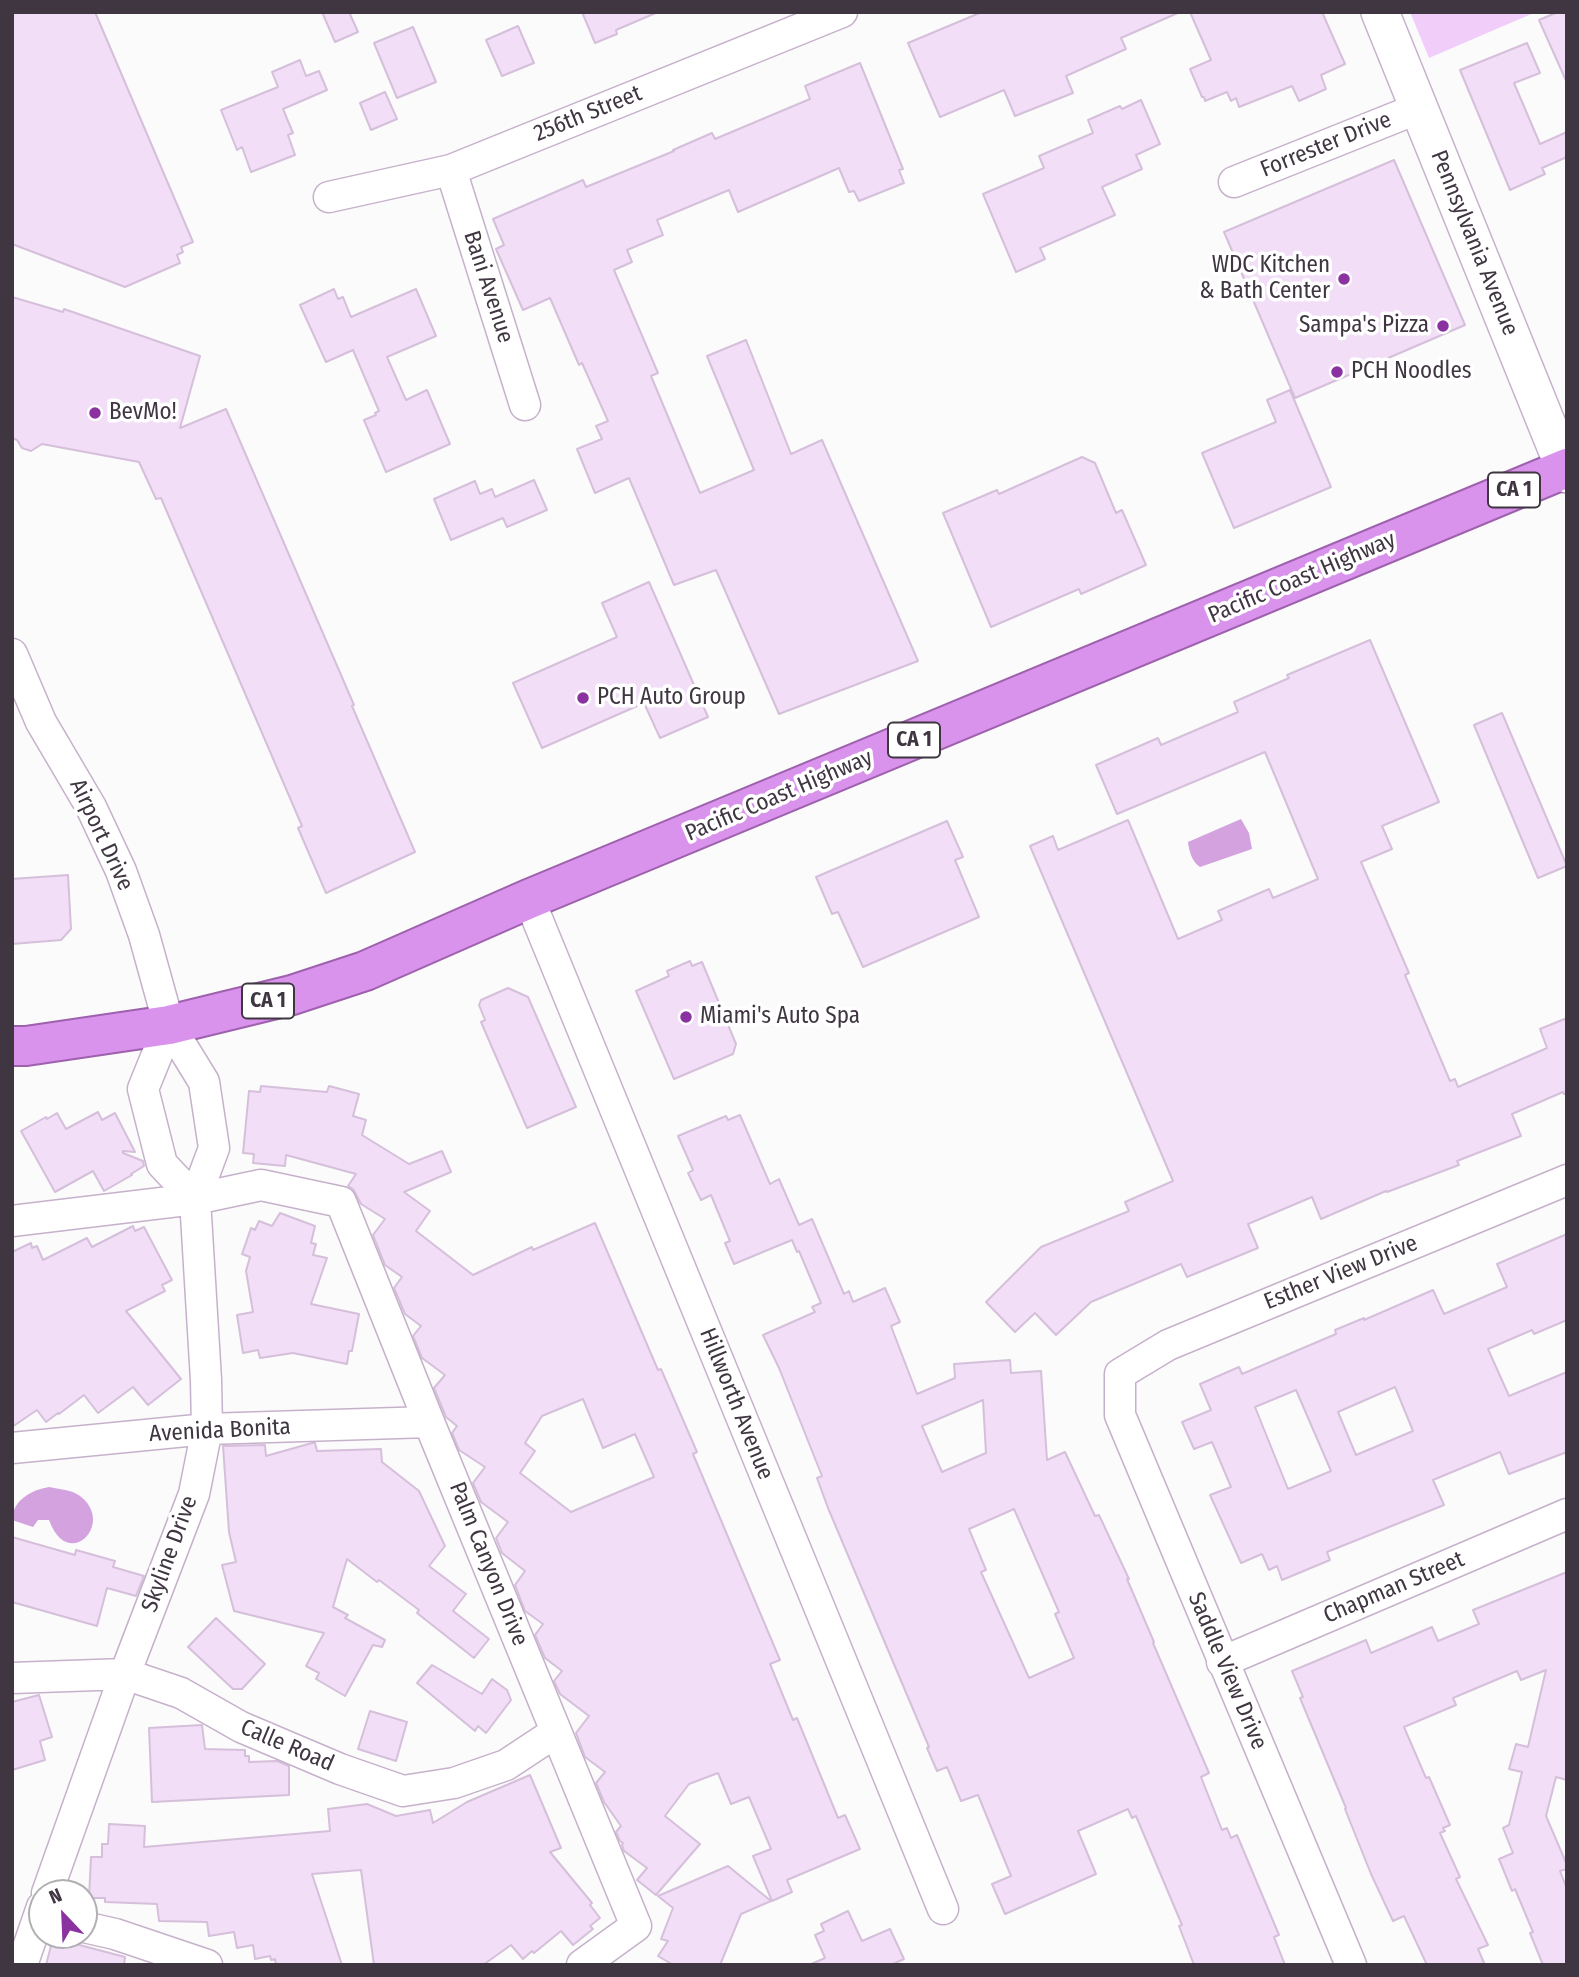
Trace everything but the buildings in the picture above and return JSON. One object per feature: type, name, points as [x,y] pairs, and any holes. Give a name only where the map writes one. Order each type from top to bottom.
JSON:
[{"type":"highway","name":"Pacific Coast Highway","points":[[12,1046],[169,1025],[292,995],[365,971],[529,900],[1566,471]]},
{"type":"street","name":"256th Street","points":[[329,197],[451,170],[842,12]]},
{"type":"street","name":"Pennsylvania Avenue","points":[[1380,12],[1566,471]]},
{"type":"street","name":"Forrester Drive","points":[[1234,182],[1419,108]]},
{"type":"street","name":"Bani Avenue","points":[[451,170],[525,405]]},
{"type":"street","name":"Airport Drive","points":[[12,654],[41,722],[91,807],[121,871],[144,935],[169,1025]]},
{"type":"street","name":"Hillworth Avenue","points":[[529,900],[943,1909]]},
{"type":"street","name":"Skyline Drive","points":[[48,1879],[194,1494],[207,1429],[195,1199],[214,1148],[204,1082],[169,1025]]},
{"type":"street","points":[[169,1025],[143,1089],[162,1164],[195,1199]]},
{"type":"street","name":"Esther View Drive","points":[[1120,1374],[1168,1345],[1567,1180]]},
{"type":"street","name":"Palm Canyon Drive","points":[[195,1199],[261,1185],[341,1202],[636,1926],[582,1965]]},
{"type":"street","points":[[12,1221],[195,1199]]},
{"type":"street","name":"Saddle View Drive","points":[[1120,1374],[1120,1415],[1351,1965]]},
{"type":"street","name":"Avenida Bonita","points":[[12,1448],[207,1429],[429,1422]]},
{"type":"street","name":"Chapman Street","points":[[1222,1662],[1567,1514]]},
{"type":"street","name":"Calle Road","points":[[12,1678],[125,1674],[181,1693],[241,1727],[340,1769],[403,1791],[454,1783],[506,1765],[556,1732]]},
{"type":"street","points":[[98,1930],[207,1965]]},
{"type":"street","name":"Skyline Drive","points":[[22,1965],[28,1941]]},
{"type":"shaded area","points":[[1410,12],[1536,12],[1429,58]]},
{"type":"shaded area","points":[[1241,819],[1249,833],[1252,849],[1200,867],[1197,865],[1191,856],[1188,842]]},
{"type":"shaded area","points":[[49,1487],[77,1494],[90,1507],[93,1519],[91,1529],[85,1538],[77,1543],[67,1542],[57,1535],[49,1520],[38,1520],[33,1527],[12,1520],[16,1507],[24,1497]]},
{"type":"place","name":"WDC Kitchen & Bath Center","points":[[1344,279]]},
{"type":"place","name":"Sampa's Pizza","points":[[1443,326]]},
{"type":"place","name":"PCH Noodles","points":[[1337,372]]},
{"type":"place","name":"BevMo!","points":[[95,413]]},
{"type":"place","name":"PCH Auto Group","points":[[583,698]]},
{"type":"place","name":"Miami's Auto Spa","points":[[686,1017]]}]
